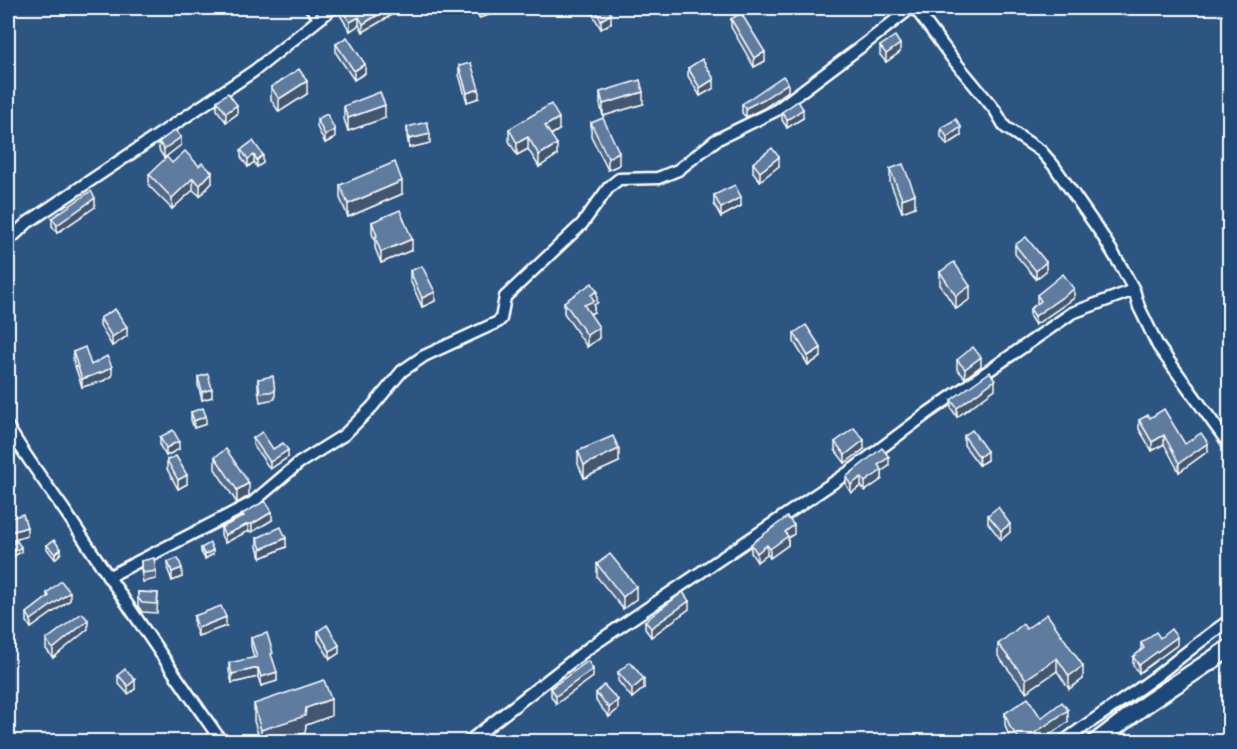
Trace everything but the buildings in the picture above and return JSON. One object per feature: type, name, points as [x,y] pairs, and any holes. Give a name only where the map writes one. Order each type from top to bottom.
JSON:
[{"type":"main road","points":[[1096,741],[1146,704],[1230,648]]},
{"type":"street","points":[[8,241],[27,223],[254,71],[333,8]]},
{"type":"street","points":[[108,577],[252,503],[299,463],[344,435],[372,408],[402,371],[424,356],[498,322],[501,319],[505,297],[582,224],[609,187],[619,179],[658,178],[678,170],[716,140],[775,111],[913,8],[995,110],[1005,127],[1041,151],[1054,166],[1102,235],[1134,290],[1139,307],[1158,346],[1230,446]]},
{"type":"street","points":[[468,741],[590,647],[840,479],[929,412],[1063,319],[1072,313],[1134,290]]},
{"type":"street","points":[[8,427],[28,461],[65,511],[153,644],[222,741]]},
{"type":"street","points":[[1063,741],[1158,675],[1202,639],[1230,620]]},
{"type":"lane","points":[[308,8],[318,20]]}]
